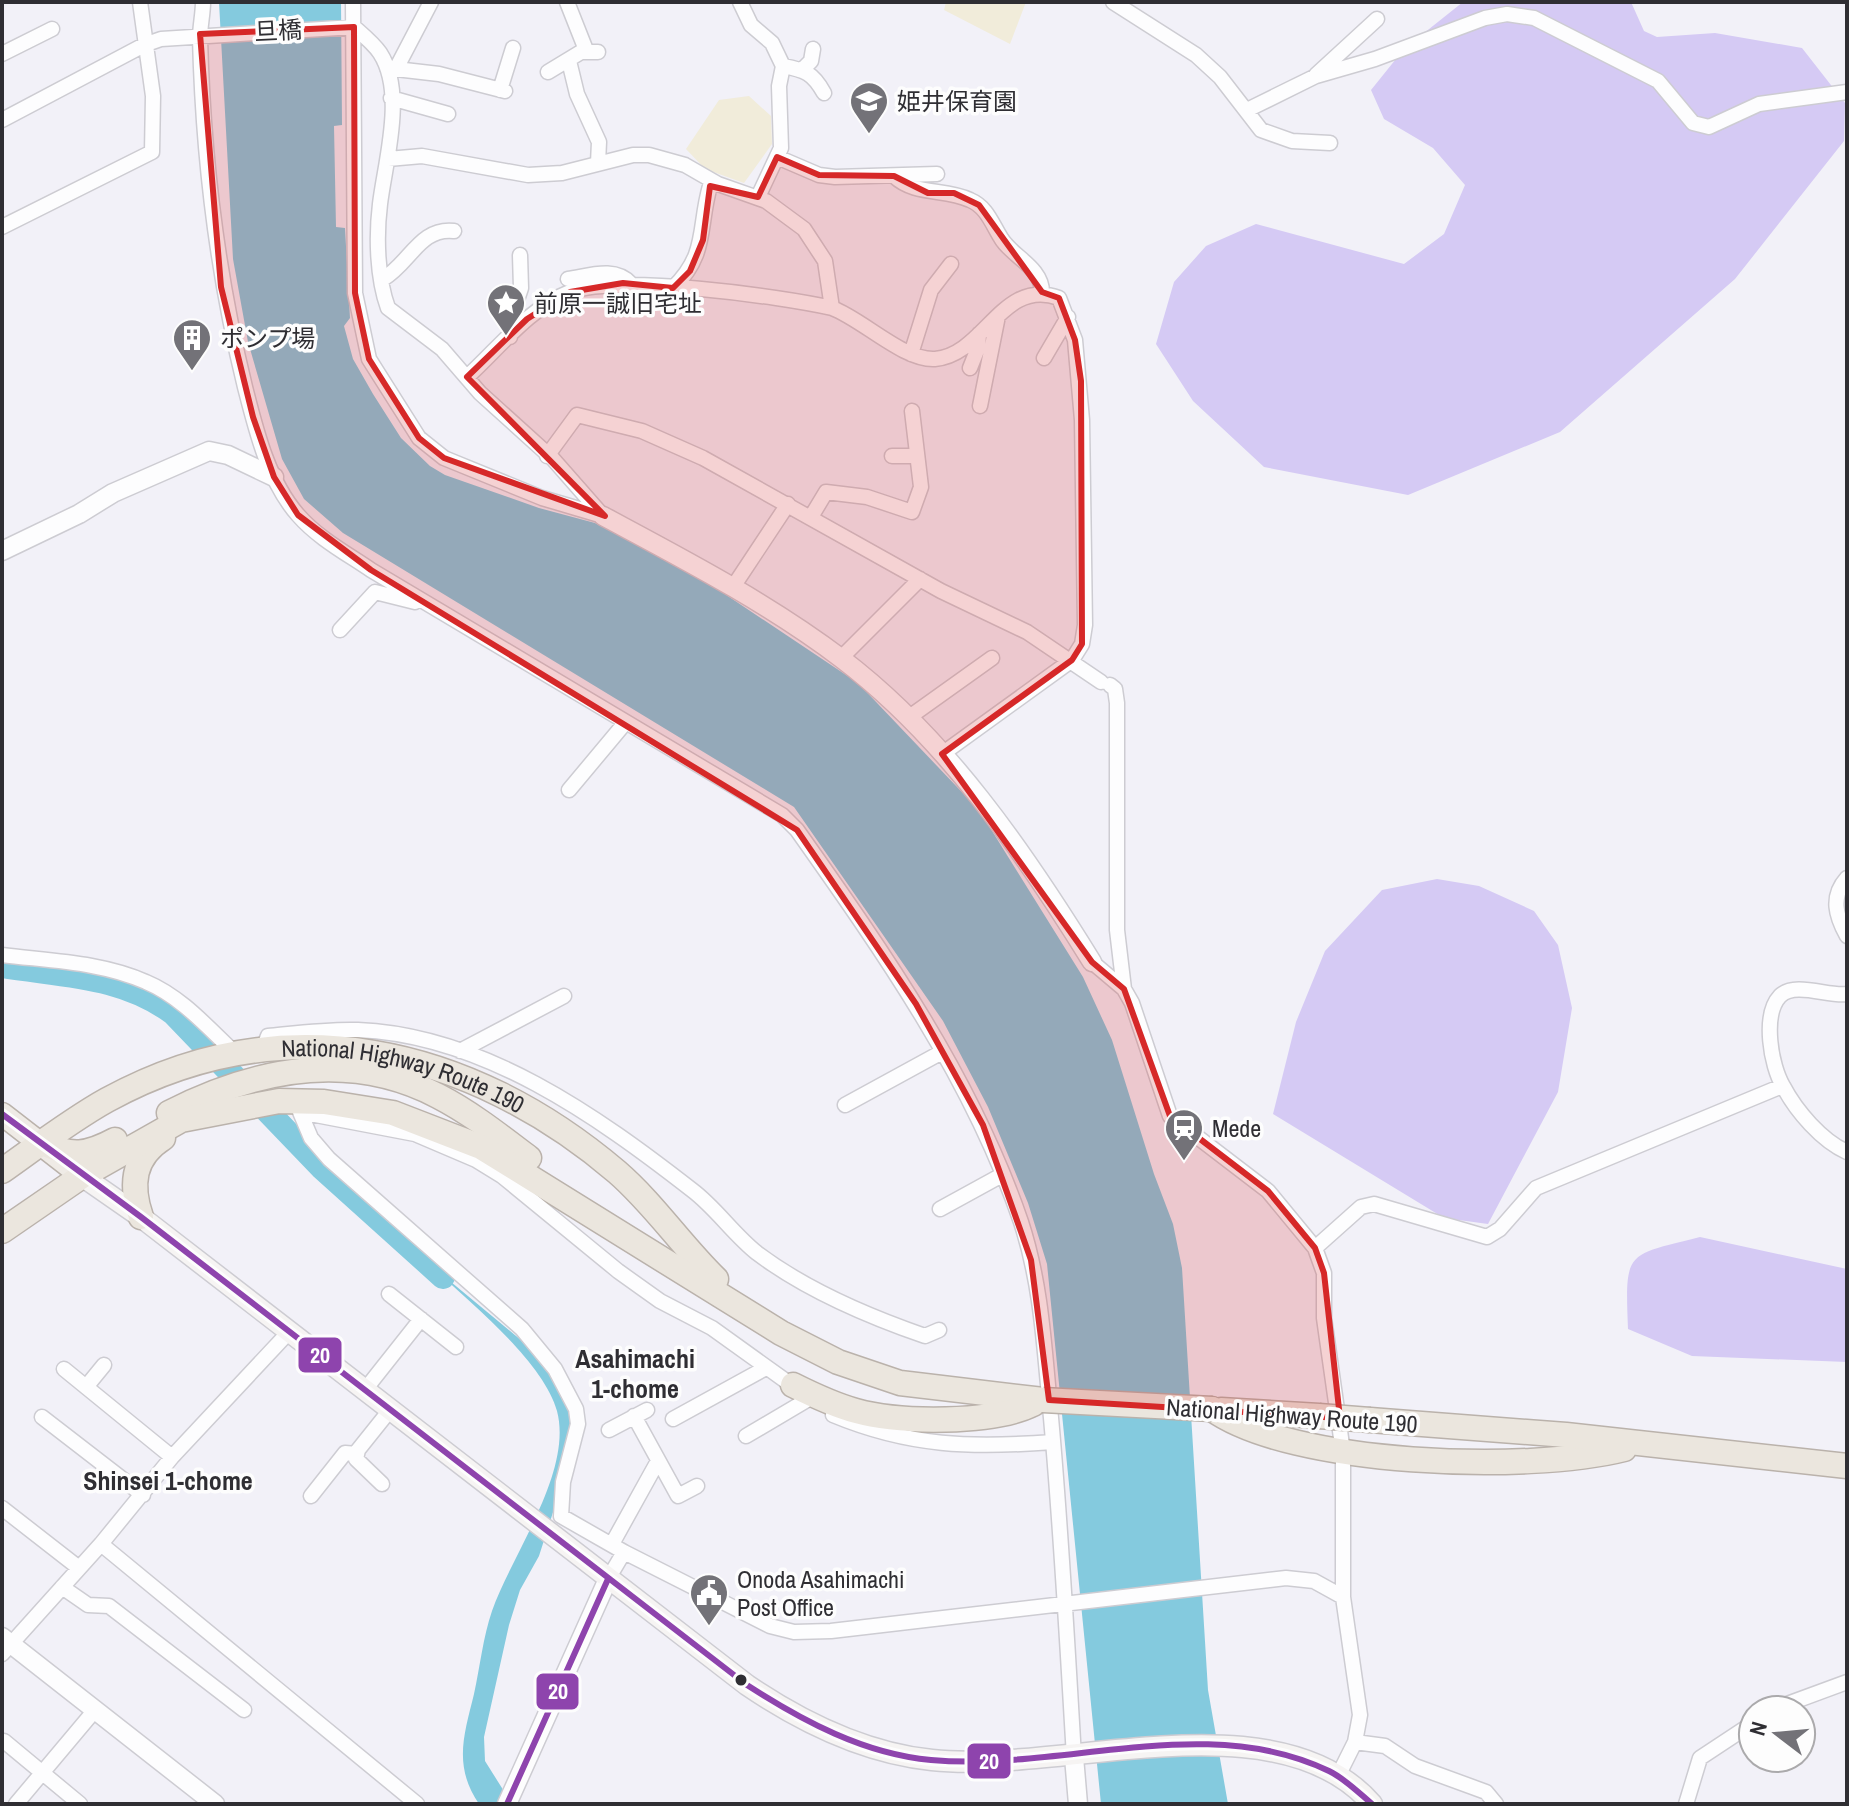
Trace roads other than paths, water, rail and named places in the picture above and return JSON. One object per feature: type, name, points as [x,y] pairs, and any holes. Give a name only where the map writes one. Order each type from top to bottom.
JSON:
[{"type":"highway","name":"National Highway Route 190","points":[[2,1171],[109,1099],[175,1070],[262,1051],[325,1048],[408,1059],[462,1075],[511,1098],[560,1128],[619,1174],[702,1265],[752,1314]]},
{"type":"highway","points":[[141,1217],[135,1181],[142,1157],[150,1146],[239,1100],[260,1075],[309,1069],[370,1072],[438,1095],[485,1125],[680,1267]]},
{"type":"highway","name":"National Highway Route 190","points":[[2,1231],[82,1176],[181,1120],[239,1100],[393,1113],[454,1134],[510,1162],[590,1217],[680,1267],[752,1314],[827,1357],[900,1383],[1043,1400],[1319,1416],[1646,1443],[1847,1466]]},
{"type":"highway","points":[[42,1143],[67,1153],[89,1153],[239,1100]]},
{"type":"highway","points":[[800,1392],[857,1412],[906,1418],[1001,1413],[1043,1400]]},
{"type":"highway","points":[[1212,1409],[1232,1423],[1289,1442],[1343,1452],[1508,1461],[1606,1453],[1646,1443]]},
{"type":"main road","points":[[2,1114],[141,1217],[608,1579],[767,1698],[839,1736],[931,1760],[979,1763],[1225,1744],[1294,1754],[1338,1776],[1372,1804]]},
{"type":"street","points":[[2,227],[152,152],[153,96],[140,2]]},
{"type":"street","points":[[203,2],[213,227],[221,287],[253,417],[274,477],[298,515],[327,541],[424,603],[782,815],[797,830],[916,1004],[983,1125],[1020,1222],[1040,1297],[1072,1603],[1080,1756],[1078,1804]]},
{"type":"street","points":[[354,2],[351,27],[355,293],[369,359],[419,438],[444,458],[542,498],[603,516],[733,587],[841,658],[908,718],[942,754],[1029,867],[1092,962],[1124,989],[1132,1003],[1170,1116],[1268,1191],[1315,1248],[1324,1273],[1324,1318],[1338,1399],[1343,1452],[1343,1597],[1360,1715],[1355,1742],[1338,1776]]},
{"type":"street","points":[[431,2],[392,67],[393,122],[378,239],[388,308],[442,349],[603,516]]},
{"type":"street","points":[[548,72],[592,51],[567,2]]},
{"type":"street","points":[[740,2],[751,25],[772,43],[783,66],[777,157],[758,197]]},
{"type":"street","points":[[1113,2],[1196,55],[1247,110],[1261,130],[1276,137],[1330,143]]},
{"type":"street","points":[[1247,110],[1316,76],[1375,59],[1485,18],[1507,14],[1534,18],[1658,81],[1693,123],[1709,127],[1759,104],[1847,92]]},
{"type":"street","points":[[1316,76],[1377,19]]},
{"type":"street","points":[[351,27],[392,67],[502,90],[513,48]]},
{"type":"street","name":"旦橋","points":[[2,120],[144,45],[204,34],[351,27]]},
{"type":"street","points":[[2,54],[52,29]]},
{"type":"street","points":[[803,69],[811,61],[813,49]]},
{"type":"street","points":[[569,61],[577,94],[599,142],[598,163]]},
{"type":"street","points":[[783,66],[803,69],[815,76],[824,93]]},
{"type":"street","points":[[391,98],[448,114]]},
{"type":"street","points":[[388,159],[422,156],[528,175],[562,173],[598,163],[649,155],[685,165],[718,184],[758,197],[789,216],[816,244],[825,261],[832,308]]},
{"type":"street","points":[[777,157],[819,175],[937,174]]},
{"type":"street","points":[[894,176],[928,193],[942,189],[979,205],[997,228],[1002,241],[1022,257],[1036,276],[1042,292]]},
{"type":"street","points":[[673,288],[690,271],[703,240],[710,186],[718,184]]},
{"type":"street","points":[[383,279],[403,265],[427,235],[444,230],[454,231]]},
{"type":"street","points":[[510,337],[510,321],[521,288],[520,255]]},
{"type":"street","points":[[911,354],[931,290],[951,264]]},
{"type":"street","points":[[568,279],[611,273],[624,276],[631,284]]},
{"type":"street","points":[[467,377],[527,319],[570,292],[603,285],[673,288],[832,308],[850,314],[911,354],[934,359],[945,356],[979,334],[1027,293],[1042,292],[1059,298],[1068,317],[1081,381],[1086,597],[1082,644],[1072,660],[942,754]]},
{"type":"street","points":[[980,406],[998,315]]},
{"type":"street","points":[[1044,358],[1068,317]]},
{"type":"street","points":[[970,368],[979,334]]},
{"type":"street","points":[[811,517],[826,492],[867,497],[912,512],[921,487],[912,411]]},
{"type":"street","points":[[547,456],[577,415],[642,431],[703,458],[920,579],[1027,632],[1072,660],[1087,675],[1115,689],[1117,930],[1124,989]]},
{"type":"street","points":[[2,551],[79,514],[113,493],[209,451],[228,455],[274,477]]},
{"type":"street","points":[[892,456],[915,456]]},
{"type":"street","points":[[733,587],[788,504]]},
{"type":"street","points":[[841,658],[920,579]]},
{"type":"street","points":[[340,630],[375,592],[424,603]]},
{"type":"street","points":[[908,718],[992,658]]},
{"type":"street","points":[[569,790],[625,723]]},
{"type":"street","points":[[1847,878],[1836,896],[1835,912],[1847,936]]},
{"type":"street","points":[[2,955],[85,965],[148,983],[186,1007],[234,1056]]},
{"type":"street","points":[[1847,994],[1791,990],[1781,996],[1770,1033],[1782,1086],[1820,1134],[1847,1152]]},
{"type":"street","points":[[460,1051],[564,996]]},
{"type":"street","points":[[262,1051],[268,1036],[358,1030],[390,1034],[460,1051],[500,1067],[581,1111],[693,1190],[754,1251],[781,1270],[892,1324],[925,1336],[939,1330]]},
{"type":"street","points":[[845,1105],[942,1052]]},
{"type":"street","points":[[1315,1248],[1361,1207],[1374,1204],[1487,1237],[1500,1229],[1536,1188],[1782,1086]]},
{"type":"street","points":[[291,1104],[415,1134],[476,1160],[502,1176],[618,1271],[660,1301],[712,1328],[764,1369],[862,1427],[917,1442],[943,1441],[962,1447],[1053,1442]]},
{"type":"street","points":[[291,1104],[311,1138],[329,1159],[541,1349],[569,1394],[578,1424],[563,1482],[561,1516],[739,1612],[794,1632],[831,1631],[1286,1578],[1314,1581],[1343,1597]]},
{"type":"street","points":[[940,1209],[1002,1175]]},
{"type":"street","points":[[389,1294],[456,1347]]},
{"type":"street","points":[[364,1391],[421,1319]]},
{"type":"street","points":[[215,1804],[95,1710],[5,1645],[62,1587],[143,1495],[172,1457],[288,1333]]},
{"type":"street","points":[[86,1387],[104,1365]]},
{"type":"street","points":[[64,1369],[172,1457]]},
{"type":"street","points":[[673,1419],[764,1369]]},
{"type":"street","points":[[746,1436],[800,1392]]},
{"type":"street","points":[[382,1484],[359,1465],[357,1454],[390,1410]]},
{"type":"street","points":[[609,1430],[640,1413],[658,1461],[678,1496],[697,1486]]},
{"type":"street","points":[[42,1417],[143,1495]]},
{"type":"street","points":[[311,1496],[345,1453],[357,1454]]},
{"type":"street","points":[[512,1800],[658,1461]]},
{"type":"street","points":[[2,1508],[79,1568]]},
{"type":"street","points":[[101,1544],[407,1801]]},
{"type":"street","points":[[62,1587],[88,1605],[109,1606],[244,1710]]},
{"type":"street","points":[[1814,1694],[1847,1682]]},
{"type":"street","points":[[16,1804],[95,1710]]},
{"type":"street","points":[[1686,1804],[1700,1758],[1737,1734]]},
{"type":"street","points":[[4,1741],[80,1804]]},
{"type":"street","points":[[1355,1742],[1385,1746],[1415,1766],[1486,1792],[1496,1804]]},
{"type":"water","points":[[219,2],[341,2],[342,125],[334,126],[336,227],[345,228],[350,318],[344,326],[353,359],[401,438],[430,466],[445,475],[539,508],[595,523],[701,578],[858,683],[979,810],[1083,977],[1112,1040],[1173,1224],[1182,1268],[1208,1690],[1228,1804],[1101,1804],[1047,1264],[1028,1203],[988,1107],[943,1021],[794,807],[343,533],[304,499],[282,459],[248,342],[233,259]]},
{"type":"water","points":[[421,1257],[534,1351],[552,1374],[572,1414],[574,1432],[555,1506],[539,1556],[520,1590],[509,1625],[484,1737],[485,1761],[512,1804],[479,1804],[466,1777],[464,1737],[492,1611],[549,1486],[560,1435],[557,1411],[549,1391],[518,1349]]},
{"type":"waterway","points":[[2,966],[112,984],[153,1000],[173,1013],[321,1167],[443,1277]]},
{"type":"place","name":"姫井保育園","points":[[869,135]]},
{"type":"place","name":"前原一誠旧宅址","points":[[506,337]]},
{"type":"place","name":"ポンプ場","points":[[192,372]]},
{"type":"place","name":"Mede","points":[[1184,1162]]},
{"type":"place","name":"Onoda Asahimachi Post Office","points":[[709,1627]]},
{"type":"district","name":"Asahimachi 1-chome","points":[[635,1373]]},
{"type":"district","name":"Shinsei 1-chome","points":[[168,1480]]}]
